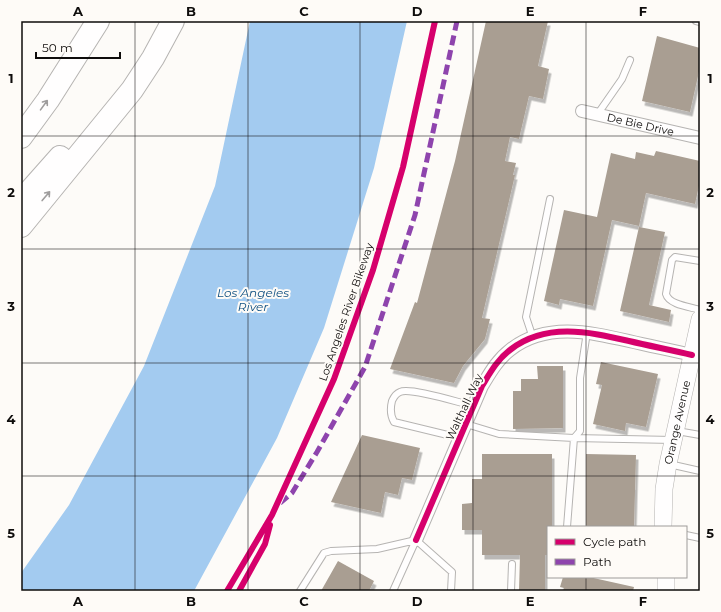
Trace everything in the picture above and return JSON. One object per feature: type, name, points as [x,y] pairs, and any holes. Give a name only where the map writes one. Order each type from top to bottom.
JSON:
[{"type":"highway","points":[[82,45],[93,21]]},
{"type":"highway","points":[[21,137],[48,100],[98,21]]},
{"type":"highway","points":[[21,201],[115,90],[160,21]]},
{"type":"highway","points":[[21,226],[132,90],[153,58],[173,21]]},
{"type":"street","name":"De Bie Drive","points":[[582,111],[700,138]]},
{"type":"street","name":"Orange Avenue","points":[[663,526],[664,493],[668,464],[695,349],[700,320]]},
{"type":"street","name":"Walthall Way","points":[[416,540],[474,406],[494,367],[510,350],[533,338],[562,331],[587,332],[695,349]]},
{"type":"street","points":[[666,578],[666,591]]},
{"type":"lane","points":[[696,21],[700,22]]},
{"type":"lane","points":[[597,115],[622,79],[630,60]]},
{"type":"lane","points":[[533,338],[526,317],[550,199]]},
{"type":"lane","points":[[700,261],[675,257],[672,260],[666,294],[671,301],[700,310]]},
{"type":"lane","points":[[568,526],[574,438],[580,431],[580,378],[587,332]]},
{"type":"lane","points":[[460,438],[394,422],[391,416],[394,396],[401,391],[413,391],[474,406]]},
{"type":"lane","points":[[466,424],[499,434],[574,438],[700,435]]},
{"type":"lane","points":[[668,464],[700,471]]},
{"type":"lane","points":[[687,535],[700,538]]},
{"type":"lane","points":[[300,591],[324,553],[331,550],[377,549],[416,540]]},
{"type":"lane","points":[[393,591],[416,540]]},
{"type":"lane","points":[[416,540],[452,572],[451,591]]},
{"type":"lane","points":[[511,591],[512,564]]},
{"type":"water","name":"Los Angeles River","points":[[250,21],[407,21],[374,168],[324,328],[277,438],[194,591],[21,591],[21,573],[69,505],[144,366],[215,186]]},
{"type":"building","points":[[486,21],[548,21],[538,66],[549,69],[543,99],[529,96],[519,139],[510,137],[505,161],[516,163],[513,175],[515,175],[482,318],[490,319],[485,339],[463,366],[454,383],[390,369],[415,302],[417,303],[455,161]]},
{"type":"building","points":[[657,36],[700,48],[700,67],[690,112],[642,101]]},
{"type":"building","points":[[656,151],[700,161],[700,181],[695,204],[646,193],[639,226],[612,220],[593,306],[560,299],[559,305],[544,301],[564,210],[597,217],[611,153],[635,159],[636,152],[654,156]]},
{"type":"building","points":[[639,227],[665,232],[649,305],[671,310],[669,322],[620,311]]},
{"type":"building","points":[[601,362],[658,374],[646,427],[626,423],[625,431],[593,424],[602,385],[596,384]]},
{"type":"building","points":[[537,366],[563,366],[563,428],[513,429],[513,391],[521,391],[521,379],[538,379]]},
{"type":"building","points":[[362,435],[420,448],[412,480],[402,478],[398,495],[385,492],[381,513],[331,502]]},
{"type":"building","points":[[482,454],[552,454],[552,526],[547,526],[545,591],[519,591],[520,555],[482,555],[482,530],[462,530],[462,504],[472,503],[472,479],[482,479]]},
{"type":"building","points":[[586,454],[636,455],[634,526],[586,526]]},
{"type":"building","points":[[338,561],[374,581],[369,591],[321,591]]},
{"type":"building","points":[[563,578],[594,578],[634,587],[633,591],[563,591],[564,588],[560,587]]},
{"type":"marked path","points":[[280,503],[292,493],[365,367],[415,215],[457,21]]},
{"type":"cycle path","name":"Los Angeles River Bikeway","points":[[227,591],[272,515],[334,379],[373,270],[403,167],[435,21]]},
{"type":"cycle path","points":[[416,540],[482,386],[498,362],[510,350],[524,341],[538,336],[553,332],[568,332],[599,335],[692,355]]},
{"type":"cycle path","points":[[239,591],[265,544],[270,525]]}]
